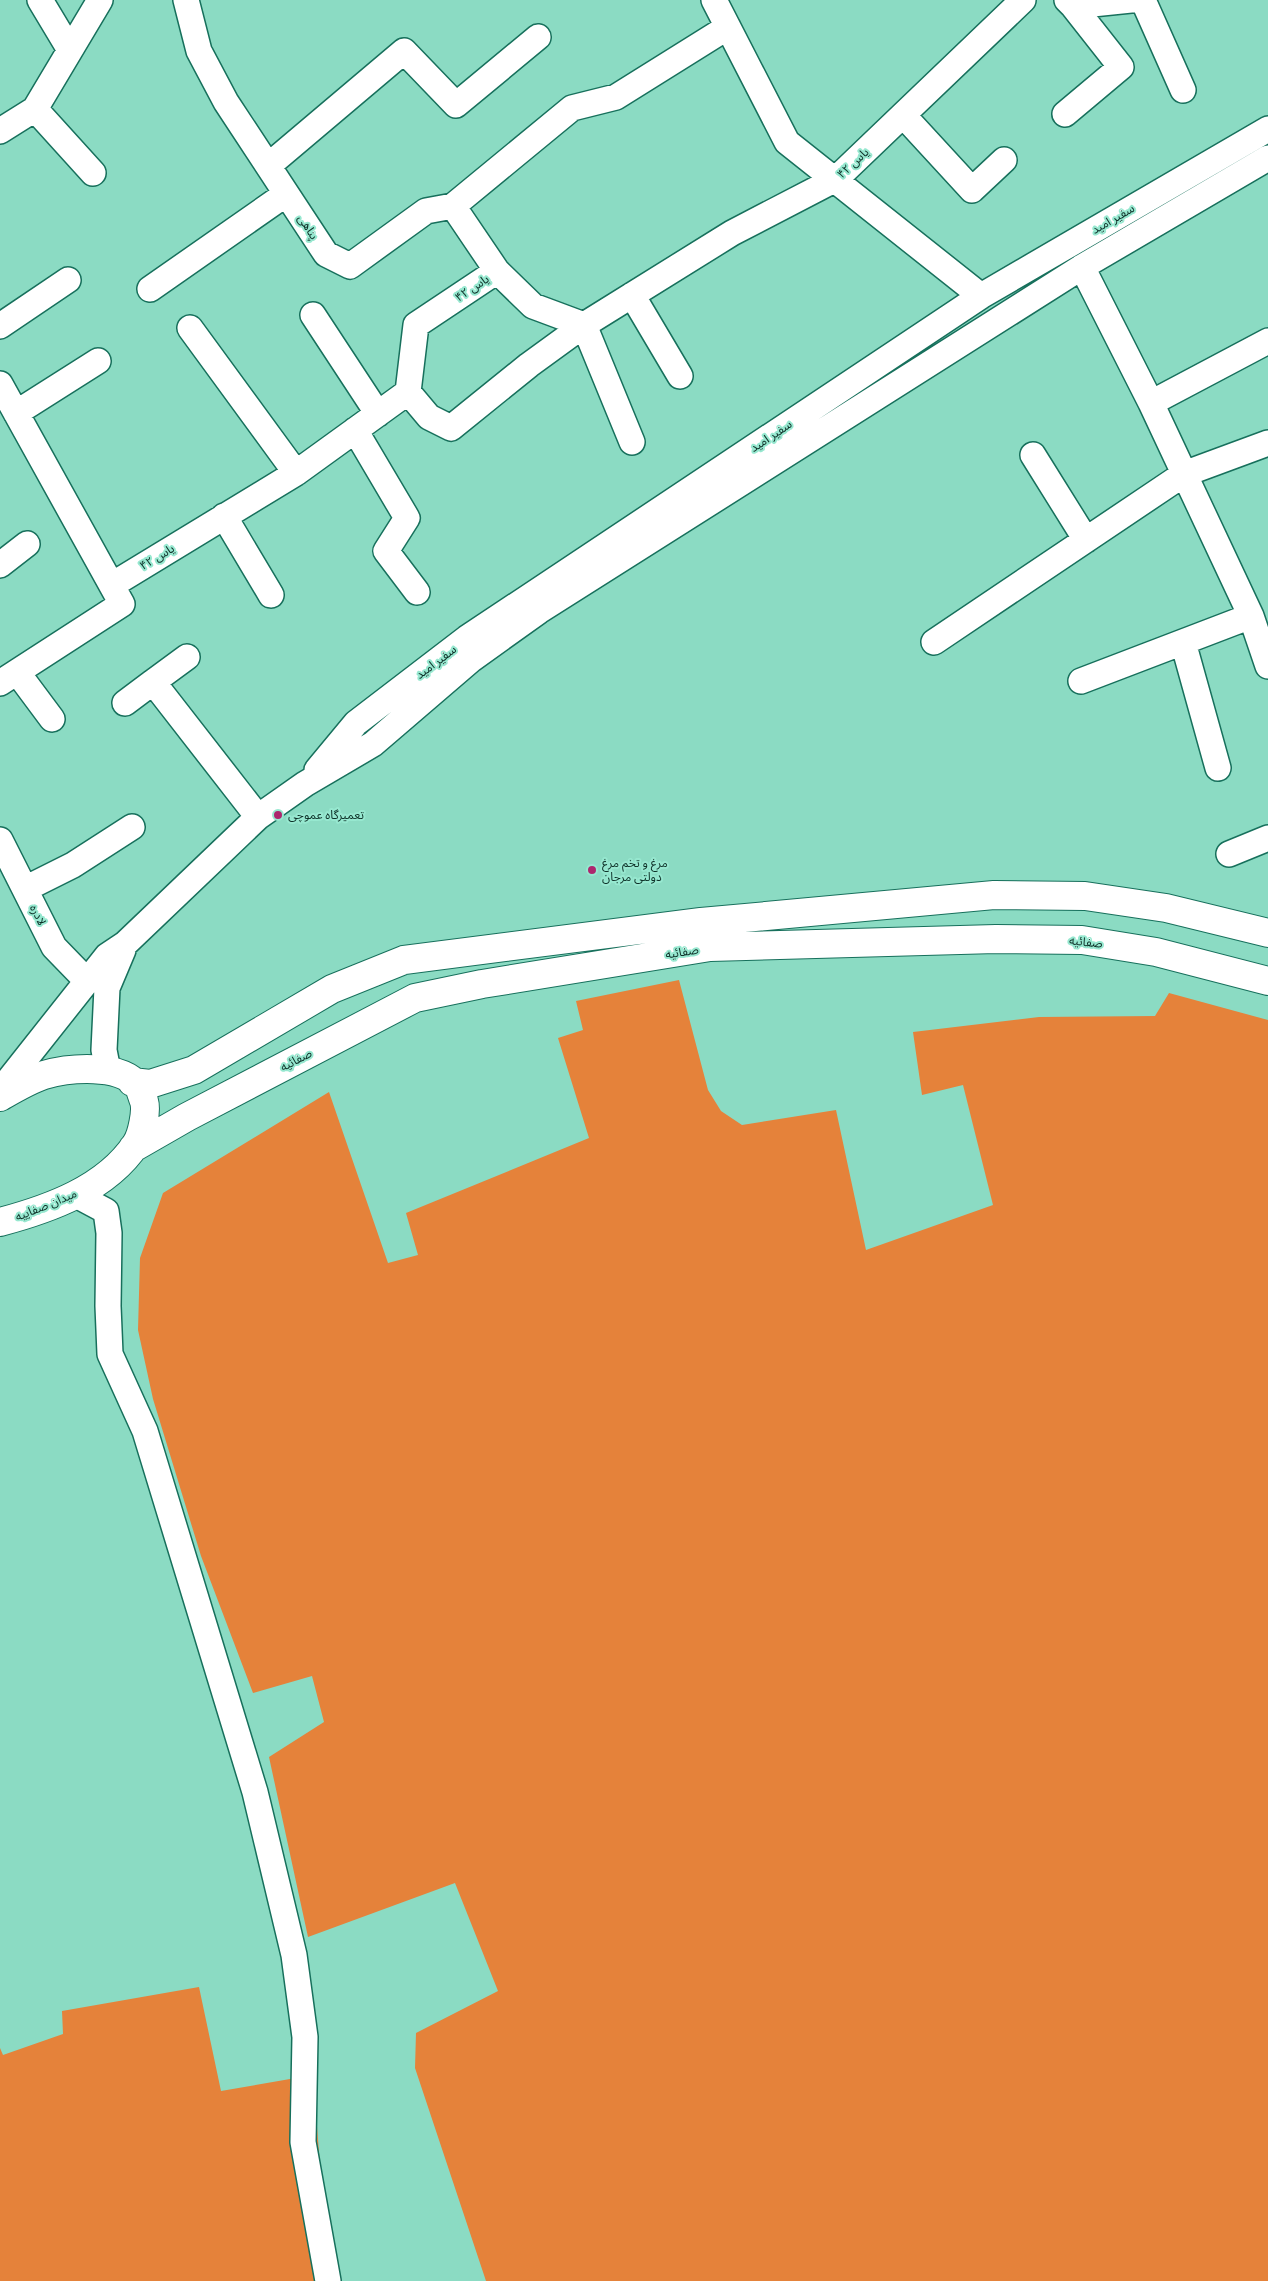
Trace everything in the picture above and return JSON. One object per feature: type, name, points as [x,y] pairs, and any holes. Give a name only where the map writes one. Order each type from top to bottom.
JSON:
[{"type":"main road","points":[[0,1097],[44,1075],[81,1070],[150,1084],[194,1070],[332,989],[404,960],[701,922],[994,894],[1085,896],[1166,908],[1268,933]]},
{"type":"main road","name":"صفائیه","points":[[133,1148],[187,1117],[415,998],[482,984],[710,947],[996,939],[1082,940],[1156,952],[1268,981]]},
{"type":"main road","name":"میدان صفاییه","points":[[0,1222],[34,1213],[76,1195],[116,1168],[133,1148],[137,1142],[146,1107],[138,1086],[120,1077]]},
{"type":"street","points":[[40,0],[70,50]]},
{"type":"street","points":[[0,131],[35,109],[100,0]]},
{"type":"street","name":"یاس ۴۲","points":[[112,585],[296,473],[408,392],[416,325],[497,271],[533,306],[584,325],[732,233],[836,179],[1024,0]]},
{"type":"street","points":[[1070,3],[1131,0]]},
{"type":"street","points":[[1143,0],[1184,90]]},
{"type":"street","points":[[717,1],[728,27],[787,142],[981,296]]},
{"type":"street","points":[[1066,114],[1121,67],[1070,3]]},
{"type":"street","name":"پناهی","points":[[192,4],[199,51],[226,102],[326,254],[350,266],[426,211],[453,206]]},
{"type":"street","points":[[497,271],[453,206],[572,108],[616,97],[728,27]]},
{"type":"street","points":[[268,166],[404,50],[456,105],[538,37]]},
{"type":"street","points":[[35,109],[93,173]]},
{"type":"street","points":[[903,115],[972,190],[1004,160]]},
{"type":"street","name":"سفیر امید","points":[[305,784],[356,723],[467,638],[981,296],[1268,129]]},
{"type":"street","name":"سفیر امید","points":[[0,1091],[107,956],[125,944],[258,818],[305,784],[372,744],[472,659],[539,611],[1082,267],[1268,158]]},
{"type":"street","points":[[150,288],[286,194]]},
{"type":"street","points":[[1082,267],[1151,403],[1251,616],[1268,666]]},
{"type":"street","points":[[0,326],[68,280]]},
{"type":"street","points":[[632,295],[680,376]]},
{"type":"street","points":[[313,314],[378,414]]},
{"type":"street","points":[[408,392],[429,417],[451,428],[529,365],[584,325],[632,442]]},
{"type":"street","points":[[190,328],[296,473]]},
{"type":"street","points":[[1151,403],[1268,341]]},
{"type":"street","points":[[16,413],[98,361]]},
{"type":"street","points":[[0,384],[122,604],[9,678],[52,719]]},
{"type":"street","points":[[355,430],[407,518],[386,551],[417,592]]},
{"type":"street","points":[[934,642],[1184,474],[1268,443]]},
{"type":"street","points":[[1033,455],[1086,540]]},
{"type":"street","points":[[224,516],[271,595]]},
{"type":"street","points":[[0,565],[27,544]]},
{"type":"street","points":[[1081,681],[1251,616]]},
{"type":"street","points":[[1183,642],[1218,768]]},
{"type":"street","points":[[125,703],[187,657]]},
{"type":"street","points":[[153,682],[258,818]]},
{"type":"street","points":[[25,889],[73,865],[132,828]]},
{"type":"street","points":[[1229,854],[1268,838]]},
{"type":"street","name":"لادره","points":[[0,840],[54,947],[87,981]]},
{"type":"street","points":[[120,1077],[104,1050],[107,988],[125,944]]},
{"type":"street","points":[[76,1195],[106,1211],[110,1233],[108,1306],[110,1354],[145,1431],[151,1450],[255,1792],[294,1955],[305,2037],[303,2142],[328,2281]]},
{"type":"shaded area","points":[[679,980],[708,1090],[721,1111],[742,1125],[836,1110],[866,1250],[993,1205],[963,1085],[922,1095],[913,1032],[1039,1017],[1155,1016],[1169,993],[1268,1020],[1268,2281],[486,2281],[415,2068],[416,2033],[498,1991],[455,1883],[308,1937],[269,1757],[324,1722],[312,1676],[253,1693],[201,1556],[153,1399],[138,1330],[140,1258],[163,1193],[329,1092],[388,1263],[418,1255],[406,1213],[589,1138],[558,1038],[583,1030],[576,1001]]},
{"type":"shaded area","points":[[199,1987],[221,2091],[313,2075],[329,2281],[0,2281],[0,2048],[3,2055],[63,2034],[62,2011]]},
{"type":"place","name":"تعمیرگاه عموچی","points":[[278,815]]},
{"type":"place","name":"مرغ و تخم مرغ دولتی مرجان","points":[[592,870]]}]
